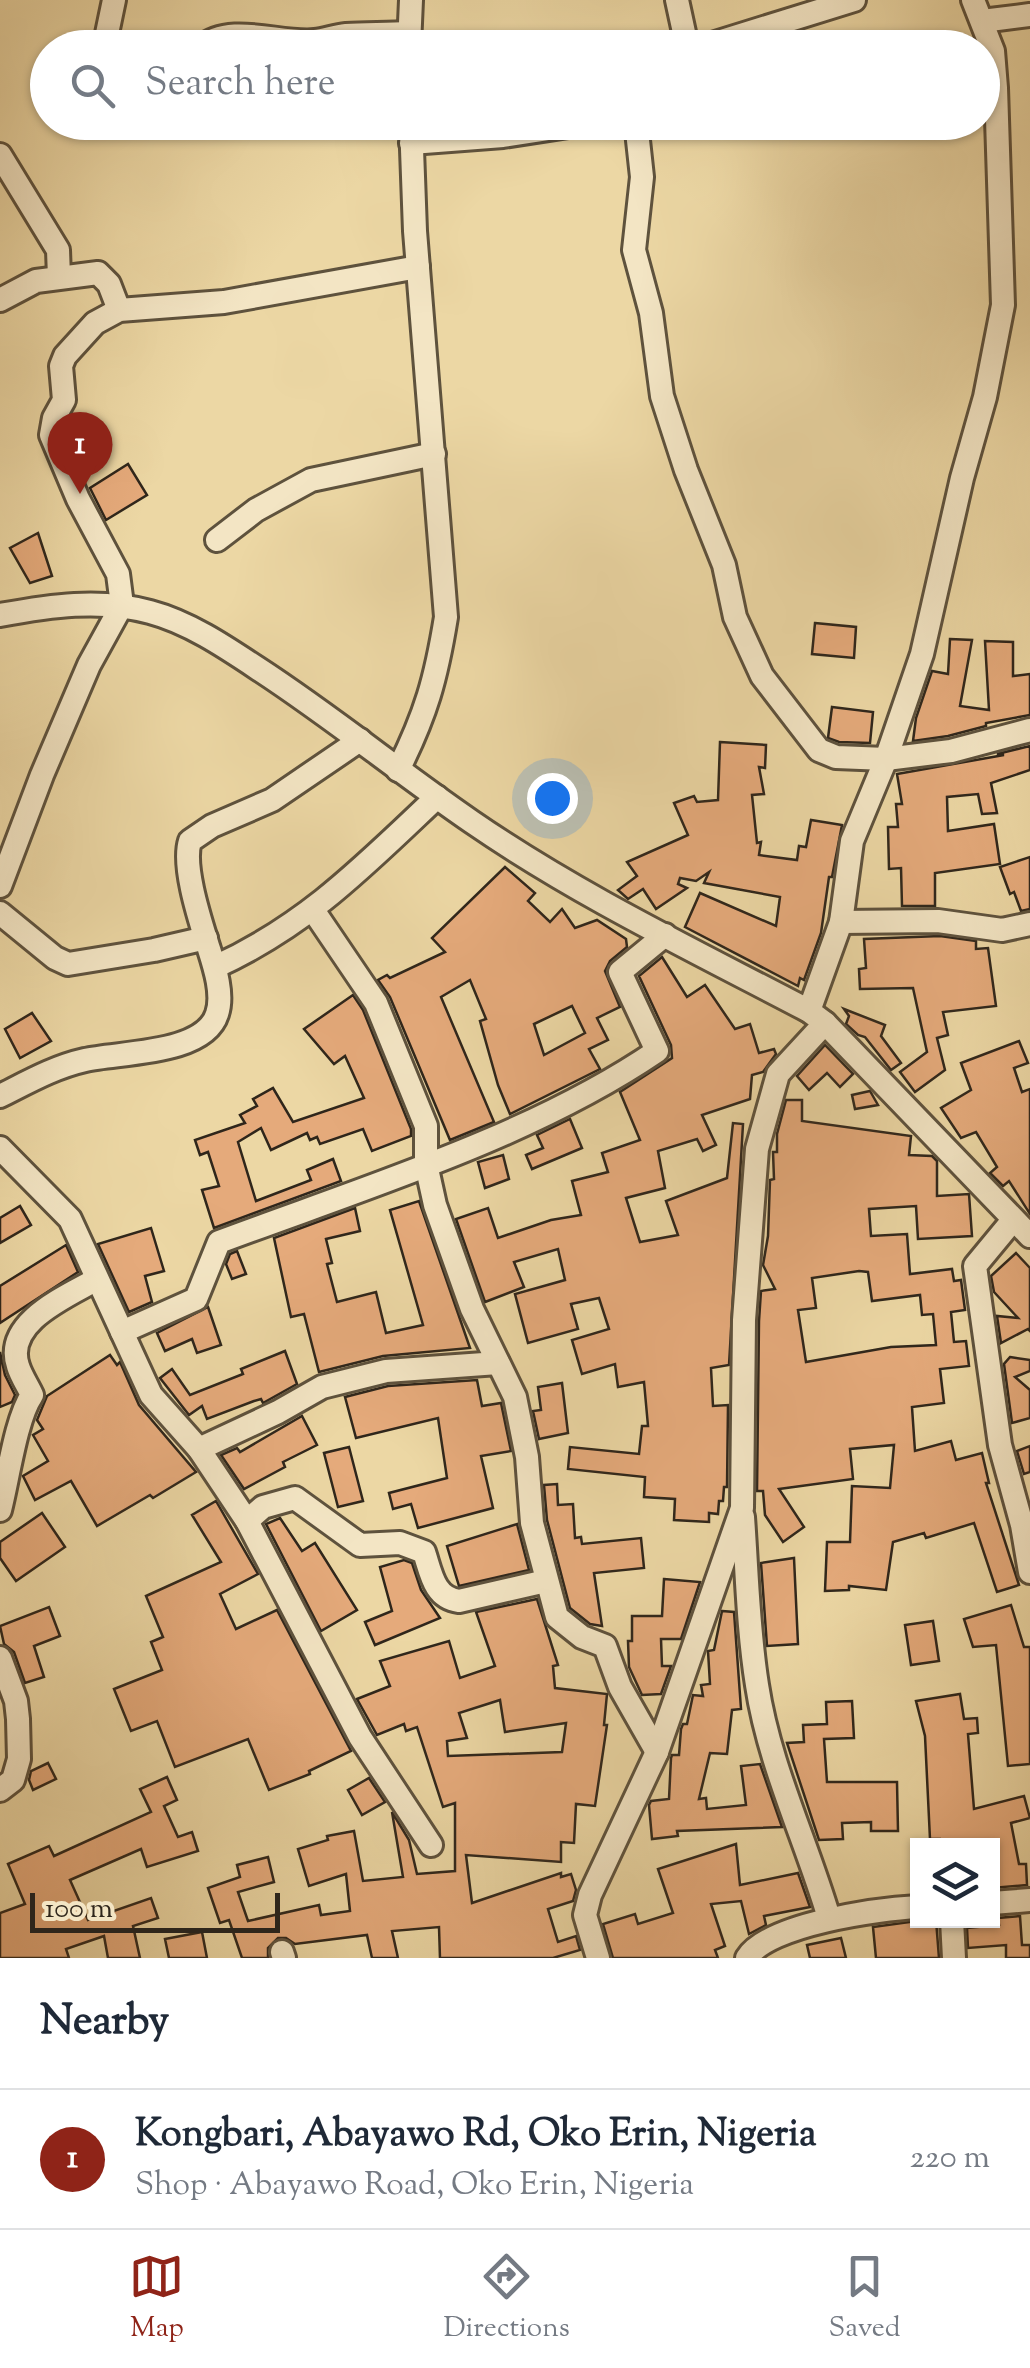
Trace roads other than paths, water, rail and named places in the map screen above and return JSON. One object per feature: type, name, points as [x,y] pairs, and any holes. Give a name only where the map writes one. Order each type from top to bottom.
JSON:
[{"type":"street","points":[[108,30],[114,0]]},
{"type":"street","points":[[409,30],[411,0]]},
{"type":"street","points":[[677,0],[683,30]]},
{"type":"street","points":[[754,30],[854,0]]},
{"type":"street","points":[[978,10],[1030,15]]},
{"type":"street","points":[[398,770],[423,722],[438,670],[446,617],[411,140]]},
{"type":"street","points":[[638,140],[642,177],[634,250],[651,313],[662,396],[724,565],[742,633],[762,676],[819,750],[836,757],[886,760],[951,751],[1030,730]]},
{"type":"street","points":[[829,1918],[811,1856],[783,1788],[757,1686],[742,1508],[744,1320],[757,1149],[778,1074],[817,1017],[841,922],[852,841],[886,760],[922,654],[962,478],[985,397],[1003,305],[998,140]]},
{"type":"street","points":[[0,155],[11,195],[58,250],[59,277]]},
{"type":"street","points":[[0,886],[89,666],[122,606],[118,574],[78,498],[51,434],[64,400],[61,366],[66,356],[95,323],[119,310],[224,302],[418,267]]},
{"type":"street","points":[[0,300],[36,281],[90,272],[104,276],[119,310]]},
{"type":"street","points":[[217,540],[256,510],[311,480],[434,454]]},
{"type":"street","points":[[0,615],[56,605],[122,606],[154,612],[212,638],[547,871],[817,1017],[1022,1228],[976,1266],[1000,1446],[1022,1524],[1030,1572]]},
{"type":"street","points":[[0,1096],[61,1066],[111,1054],[172,1047],[206,1029],[217,1014],[214,967],[188,862],[190,841],[212,826],[272,800],[360,740]]},
{"type":"street","points":[[214,967],[256,948],[313,910],[437,798]]},
{"type":"street","points":[[313,910],[376,1003],[426,1126],[426,1164],[435,1205],[465,1292],[515,1397],[527,1456],[532,1524],[557,1617],[582,1637],[605,1646],[620,1687],[657,1752]]},
{"type":"street","points":[[0,913],[68,964],[206,938]]},
{"type":"street","points":[[841,922],[938,921],[1002,930],[1030,924]]},
{"type":"street","points":[[122,1332],[196,1300],[219,1242],[426,1164],[581,1098],[657,1051],[620,972],[665,935]]},
{"type":"street","points":[[0,1148],[70,1218],[152,1395],[199,1448],[246,1520],[360,1737],[431,1846]]},
{"type":"street","points":[[0,1510],[21,1428],[22,1409],[32,1395],[17,1365],[26,1326],[97,1279]]},
{"type":"street","points":[[199,1448],[322,1387],[386,1372],[498,1363]]},
{"type":"street","points":[[246,1520],[263,1508],[294,1498],[360,1544],[400,1543],[424,1552],[439,1592],[447,1600],[459,1601],[546,1581]]},
{"type":"street","points":[[598,1958],[585,1915],[590,1895],[657,1752],[742,1508]]},
{"type":"street","points":[[0,1658],[16,1701],[18,1719],[19,1759],[4,1789]]},
{"type":"street","points":[[1000,1902],[1030,1900]]},
{"type":"street","points":[[747,1958],[751,1951],[780,1936],[829,1918],[910,1907]]},
{"type":"street","points":[[952,1928],[954,1958]]},
{"type":"place","name":"Kongbari, Abayawo Rd, Oko Erin, Nigeria","points":[[80,494]]}]
